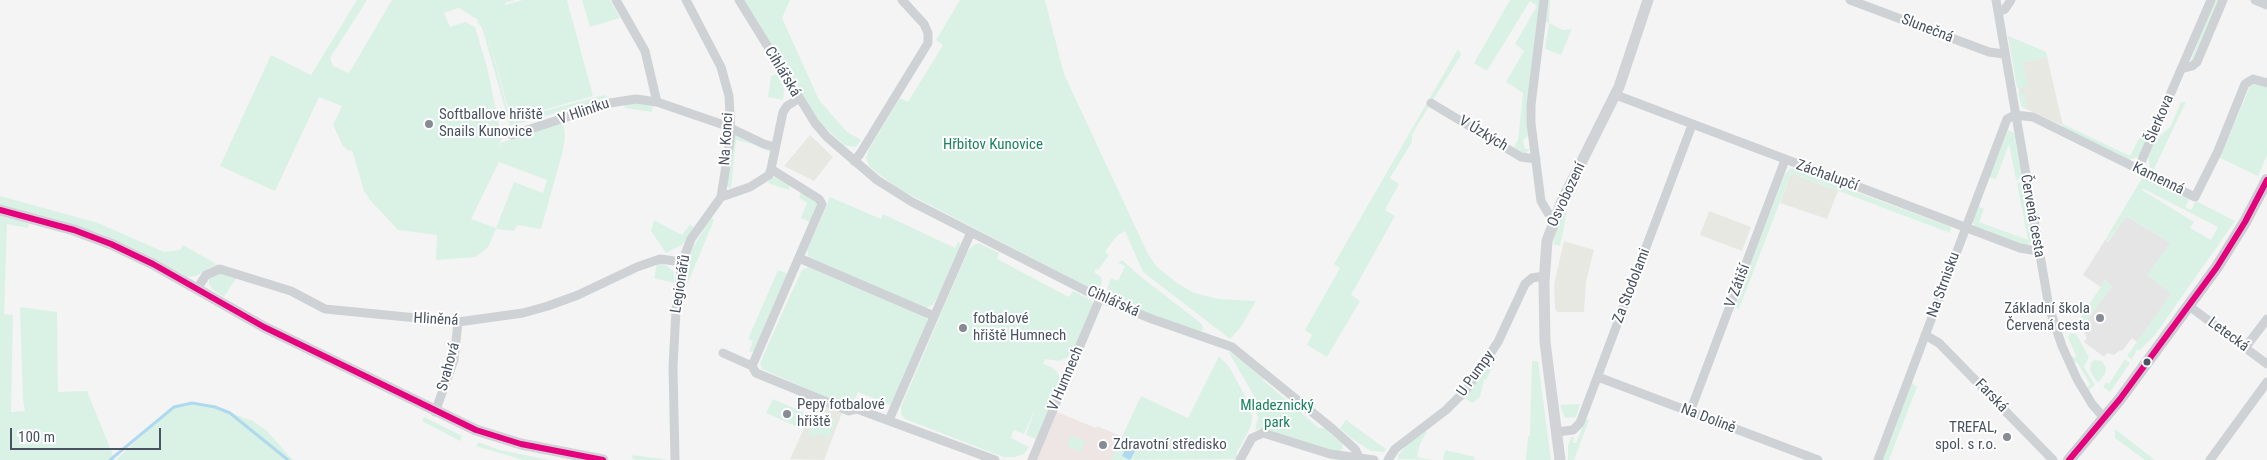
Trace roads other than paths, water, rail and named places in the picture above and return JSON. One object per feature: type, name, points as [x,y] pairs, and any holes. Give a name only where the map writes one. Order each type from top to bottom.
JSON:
[{"type":"main road","name":"Osvobození","points":[[1560,460],[1544,342],[1544,276],[1547,242],[1555,218],[1616,95],[1648,0]]},
{"type":"main road","points":[[2069,460],[2105,419],[2189,306],[2232,244],[2267,180]]},
{"type":"main road","points":[[0,210],[74,230],[111,244],[197,289],[271,331],[435,412],[497,438],[603,460]]},
{"type":"street","points":[[616,0],[645,51],[657,102]]},
{"type":"street","name":"Na Konci","points":[[686,0],[721,67],[729,96],[731,128],[721,197]]},
{"type":"street","name":"Cihlářská","points":[[739,0],[798,99],[820,130],[854,161],[896,193],[1100,298],[1169,326],[1232,347],[1334,430],[1355,449],[1358,457]]},
{"type":"street","points":[[854,161],[928,43],[928,33],[924,24],[902,0]]},
{"type":"street","points":[[1544,0],[1531,105],[1541,201],[1548,213],[1555,218]]},
{"type":"street","name":"Slunečná","points":[[1850,0],[1988,52],[2004,54]]},
{"type":"street","name":"Červená cesta","points":[[1996,0],[2049,307],[2062,346],[2087,396],[2105,419]]},
{"type":"street","points":[[1998,12],[2005,9],[2011,0]]},
{"type":"street","name":"Šlerkova","points":[[2138,168],[2211,0]]},
{"type":"street","points":[[2181,69],[2192,66],[2197,62],[2223,0]]},
{"type":"street","points":[[2255,0],[2267,5]]},
{"type":"street","name":"Kamenná","points":[[2015,115],[2033,117],[2195,197],[2218,151],[2246,84],[2253,79],[2267,83]]},
{"type":"street","name":"Záchalupčí","points":[[1616,95],[1965,228],[2020,248],[2038,251]]},
{"type":"street","name":"V Hliníku","points":[[512,135],[616,101],[636,99],[657,102],[731,128],[775,147]]},
{"type":"street","points":[[721,197],[759,183],[767,176],[771,169],[783,111],[798,99]]},
{"type":"street","name":"V Úzkých","points":[[1431,103],[1520,157],[1536,159]]},
{"type":"street","name":"Na Strnisku","points":[[1878,460],[2004,125],[2007,119],[2015,115]]},
{"type":"street","name":"Za Stodolami","points":[[1557,432],[1573,430],[1578,426],[1692,125]]},
{"type":"street","name":"V Zátiší","points":[[1690,412],[1785,160]]},
{"type":"street","points":[[752,366],[822,202],[771,169]]},
{"type":"street","name":"Legionářů","points":[[675,460],[673,367],[676,310],[682,262],[691,239],[721,197]]},
{"type":"street","points":[[889,420],[971,232]]},
{"type":"street","points":[[799,258],[934,316]]},
{"type":"street","name":"Hliněná","points":[[197,289],[210,272],[220,269],[291,291],[312,304],[325,309],[458,322],[500,318],[540,308],[573,297],[637,267],[660,259],[682,262]]},
{"type":"street","name":"U Pumpy","points":[[1388,460],[1395,449],[1446,410],[1466,390],[1498,342],[1525,284],[1532,278],[1544,276]]},
{"type":"street","name":"V Humnech","points":[[1032,460],[1100,298]]},
{"type":"street","name":"Letecká","points":[[2189,306],[2267,364]]},
{"type":"street","points":[[2245,348],[2267,319]]},
{"type":"street","name":"Svahová","points":[[435,412],[454,360],[458,322]]},
{"type":"street","name":"Farská","points":[[1925,335],[1938,343],[2053,460]]},
{"type":"street","points":[[723,353],[752,366],[756,373],[840,408],[849,411],[857,409],[995,460]]},
{"type":"street","name":"Na Dolině","points":[[1598,377],[1818,460]]},
{"type":"street","points":[[2210,460],[2267,382]]},
{"type":"street","points":[[1240,460],[1252,438],[1263,433],[1343,456],[1374,460]]},
{"type":"water","points":[[1132,440],[1138,443],[1138,446],[1130,460],[1122,456]]},
{"type":"waterway","points":[[110,460],[174,407],[192,403],[215,407],[230,413],[288,460]]},
{"type":"place","name":"Softballove hřiště Snails Kunovice","points":[[429,124]]},
{"type":"place","name":"Základní škola Červená cesta","points":[[2100,318]]},
{"type":"place","name":"fotbalové hřiště Humnech","points":[[963,328]]},
{"type":"place","name":"Pepy fotbalové hřiště","points":[[787,414]]},
{"type":"place","name":"TREFAL, spol. s r.o.","points":[[2007,437]]},
{"type":"place","name":"Zdravotní středisko","points":[[1103,445]]},
{"type":"park label","name":"Hřbitov Kunovice","points":[[993,145]]},
{"type":"park label","name":"Mladeznický park","points":[[1277,414]]}]
